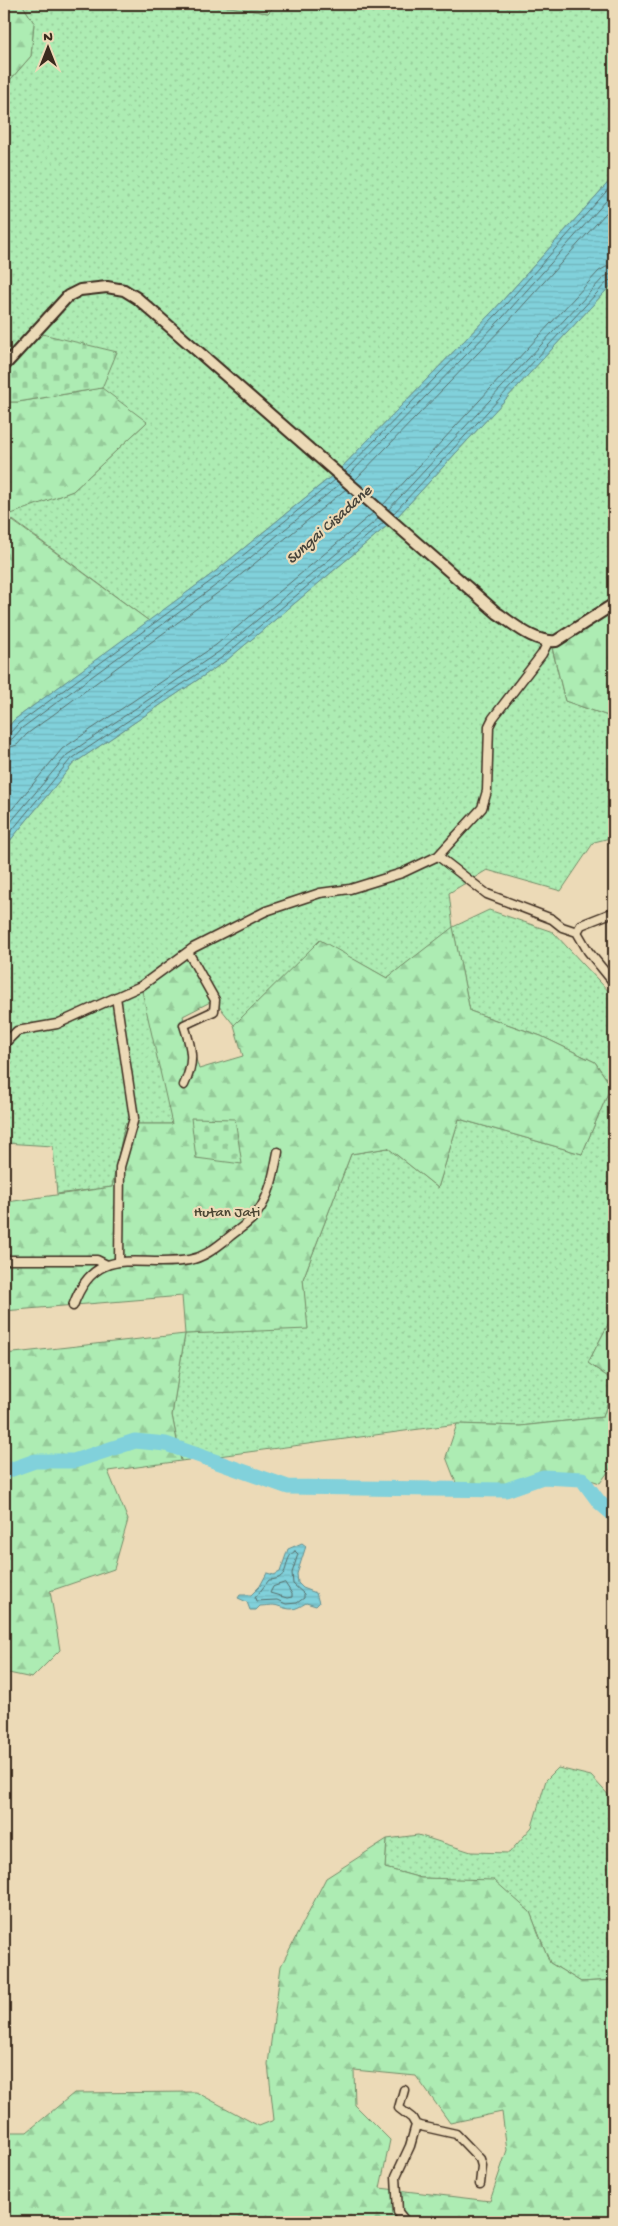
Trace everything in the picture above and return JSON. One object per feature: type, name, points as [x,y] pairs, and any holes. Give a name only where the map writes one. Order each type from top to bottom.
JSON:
[{"type":"main road","points":[[4,366],[68,296],[80,290],[93,287],[124,290],[137,298],[190,342],[497,613],[532,636],[548,642],[565,637],[614,604]]},
{"type":"street","points":[[4,1044],[17,1031],[57,1024],[141,986],[188,952],[266,911],[320,893],[350,889],[402,872],[438,856],[482,808],[487,791],[489,726],[493,718],[542,654],[548,642]]},
{"type":"street","points":[[438,856],[487,894],[552,919],[562,927],[577,932],[588,951],[614,983]]},
{"type":"street","points":[[577,932],[581,925],[614,912]]},
{"type":"street","points":[[184,1085],[190,1073],[192,1050],[184,1026],[214,1011],[215,1000],[188,952]]},
{"type":"street","points":[[116,997],[134,1118],[120,1166],[119,1261]]},
{"type":"street","points":[[73,1306],[79,1288],[86,1280],[107,1265],[119,1261],[188,1260],[208,1254],[257,1214],[271,1184],[278,1152]]},
{"type":"street","points":[[4,1260],[97,1260],[107,1265]]},
{"type":"street","points":[[404,2090],[399,2108],[412,2118],[416,2125],[410,2146],[396,2176],[398,2212],[406,2222]]},
{"type":"street","points":[[416,2125],[456,2134],[480,2158],[482,2166],[480,2184]]},
{"type":"green space","points":[[4,4],[22,4],[34,23],[31,56],[4,87]]},
{"type":"green space","points":[[22,4],[211,4],[268,13],[277,4],[614,4],[614,176],[494,310],[339,470],[216,571],[149,621],[6,515],[73,491],[147,422],[4,402],[4,87],[31,56],[34,23]]},
{"type":"green space","points":[[211,4],[277,4],[268,13]]},
{"type":"green space","points":[[614,282],[614,599],[551,644],[565,701],[614,718],[614,837],[594,842],[561,891],[487,870],[449,893],[453,927],[489,910],[553,932],[614,997],[614,1313],[588,1363],[614,1381],[603,1417],[520,1426],[457,1424],[181,1461],[172,1415],[185,1334],[307,1328],[303,1279],[351,1154],[388,1148],[438,1188],[459,1119],[582,1154],[611,1086],[595,1062],[541,1036],[470,1011],[453,928],[387,978],[320,941],[234,1025],[214,1000],[143,991],[173,1124],[125,1124],[112,1187],[57,1194],[53,1146],[4,1143],[4,848],[73,764],[227,660],[394,520]]},
{"type":"green space","points":[[34,332],[117,352],[102,388],[18,402],[4,402],[4,364]]},
{"type":"green space","points":[[102,388],[147,422],[73,491],[6,516],[149,621],[14,720],[4,732],[4,402],[18,402]]},
{"type":"green space","points":[[614,599],[614,718],[565,701],[551,643]]},
{"type":"green space","name":"Hutan Jati","points":[[453,927],[470,1011],[541,1036],[595,1062],[611,1086],[582,1154],[459,1119],[438,1188],[388,1148],[351,1154],[303,1279],[308,1329],[185,1334],[182,1296],[4,1311],[4,1214],[7,1202],[112,1187],[125,1124],[172,1124],[142,991],[191,954],[214,1000],[183,1016],[199,1069],[243,1056],[234,1025],[320,940],[387,978]]},
{"type":"green space","points":[[191,1118],[235,1119],[242,1164],[196,1158]]},
{"type":"green space","points":[[614,1313],[614,1381],[588,1363]]},
{"type":"green space","points":[[185,1334],[172,1415],[181,1461],[108,1471],[128,1520],[114,1569],[50,1591],[60,1650],[32,1678],[4,1672],[4,1348],[5,1354]]},
{"type":"green space","points":[[614,1385],[614,1464],[600,1483],[575,1475],[496,1495],[460,1493],[446,1457],[457,1424],[520,1426],[603,1417]]},
{"type":"green space","points":[[558,1768],[591,1776],[614,1801],[614,1980],[581,1982],[550,1963],[530,1912],[494,1881],[421,1878],[385,1868],[387,1839],[418,1835],[471,1852],[509,1853],[532,1827],[546,1780]]},
{"type":"green space","points":[[387,1839],[385,1868],[421,1878],[494,1880],[530,1912],[550,1963],[581,1982],[614,1980],[614,2222],[4,2222],[4,2132],[27,2132],[74,2093],[196,2092],[259,2126],[274,2120],[268,2064],[281,1966],[326,1878]],"holes":[[[354,2070],[416,2076],[450,2123],[502,2112],[507,2150],[490,2201],[380,2188],[390,2140],[355,2105]]]},
{"type":"water","name":"Sungai Cisadane","points":[[614,176],[614,282],[394,520],[227,660],[73,764],[4,848],[4,732],[14,720],[216,571],[339,470],[494,310]]},
{"type":"water","points":[[302,1543],[306,1546],[297,1574],[298,1583],[303,1588],[316,1593],[319,1603],[316,1606],[306,1603],[292,1609],[271,1605],[260,1606],[256,1610],[250,1610],[247,1602],[238,1598],[240,1595],[251,1595],[260,1586],[267,1573],[274,1575],[280,1572],[288,1549]]},
{"type":"waterway","points":[[4,1472],[35,1461],[74,1461],[135,1441],[166,1444],[288,1487],[506,1490],[543,1477],[582,1479],[599,1502],[614,1515]]}]
